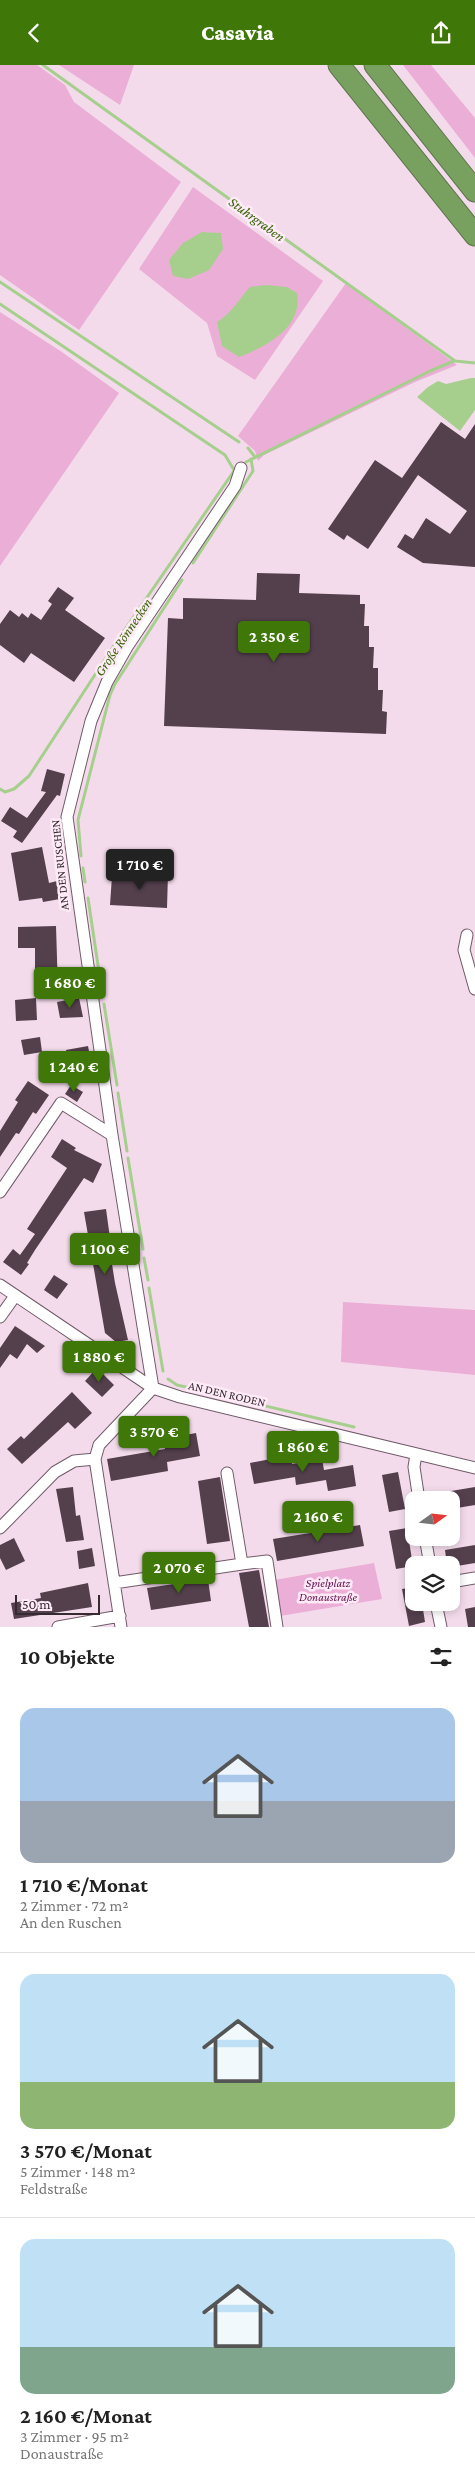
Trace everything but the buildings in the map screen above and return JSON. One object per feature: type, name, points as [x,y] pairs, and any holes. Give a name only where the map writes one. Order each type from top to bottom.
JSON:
[{"type":"highway","points":[[338,65],[475,235]]},
{"type":"highway","points":[[375,65],[475,191]]},
{"type":"street","name":"AN DEN RUSCHEN","points":[[153,1388],[112,1135],[67,817],[91,721],[107,682],[127,647],[235,486],[241,468]]},
{"type":"street","points":[[467,935],[464,950],[475,989]]},
{"type":"street","points":[[0,1192],[61,1103],[112,1135]]},
{"type":"street","name":"AN DEN RODEN","points":[[0,1285],[153,1388],[180,1397],[475,1467]]},
{"type":"street","points":[[0,1317],[15,1296]]},
{"type":"street","points":[[58,1627],[120,1622],[95,1459],[99,1445],[153,1388]]},
{"type":"street","points":[[416,1454],[414,1467],[418,1491]]},
{"type":"street","points":[[0,1528],[55,1472],[74,1461],[95,1459]]},
{"type":"street","points":[[227,1473],[242,1564]]},
{"type":"street","points":[[114,1583],[267,1561],[277,1627]]},
{"type":"street","points":[[460,1580],[475,1578]]},
{"type":"street","points":[[438,1611],[441,1627]]},
{"type":"green space","points":[[0,65],[37,65],[65,85],[74,102],[181,182],[79,330],[0,275]]},
{"type":"green space","points":[[59,65],[134,65],[120,105]]},
{"type":"green space","points":[[403,65],[431,65],[475,118],[475,158]]},
{"type":"green space","points":[[193,187],[323,281],[255,380],[217,356],[207,323],[139,269]]},
{"type":"green space","points":[[346,283],[457,365],[415,382],[264,455],[258,461],[255,451],[238,436]]},
{"type":"green space","points":[[0,312],[62,352],[119,393],[0,566]]},
{"type":"green space","points":[[343,1302],[475,1310],[475,1375],[341,1362]]},
{"type":"green space","name":"Spielplatz Donaustraße","points":[[374,1563],[382,1599],[280,1616],[274,1580]]},
{"type":"shaded area","points":[[202,232],[221,233],[223,249],[209,270],[188,279],[173,276],[169,260],[183,243]]},
{"type":"shaded area","points":[[266,285],[287,287],[297,293],[297,305],[294,316],[289,326],[281,334],[261,347],[239,357],[222,346],[217,322],[231,311],[250,287]]},
{"type":"shaded area","points":[[475,378],[475,410],[460,431],[417,397],[438,381],[446,384]]},
{"type":"waterway","name":"Stuhrgraben","points":[[43,65],[455,361],[475,363]]},
{"type":"waterway","points":[[0,282],[239,442]]},
{"type":"waterway","points":[[0,304],[225,455],[234,470]]},
{"type":"waterway","name":"Große Rönnecken","points":[[246,462],[454,361]]},
{"type":"waterway","points":[[248,448],[255,457]]},
{"type":"waterway","points":[[193,563],[253,471],[251,459]]},
{"type":"waterway","name":"Große Rönnecken","points":[[0,789],[5,792],[14,789],[29,776],[117,641],[236,468]]},
{"type":"waterway","points":[[81,856],[78,820],[110,695],[115,684],[182,580]]},
{"type":"waterway","points":[[83,868],[85,882]]},
{"type":"waterway","points":[[88,898],[102,992]]},
{"type":"waterway","points":[[104,1004],[117,1085]]},
{"type":"waterway","points":[[118,1093],[127,1151]]},
{"type":"waterway","points":[[128,1158],[143,1249]]},
{"type":"waterway","points":[[144,1258],[148,1280]]},
{"type":"waterway","points":[[149,1288],[163,1371]]},
{"type":"waterway","points":[[168,1379],[177,1385],[226,1396]]},
{"type":"waterway","points":[[236,1399],[354,1427]]}]
